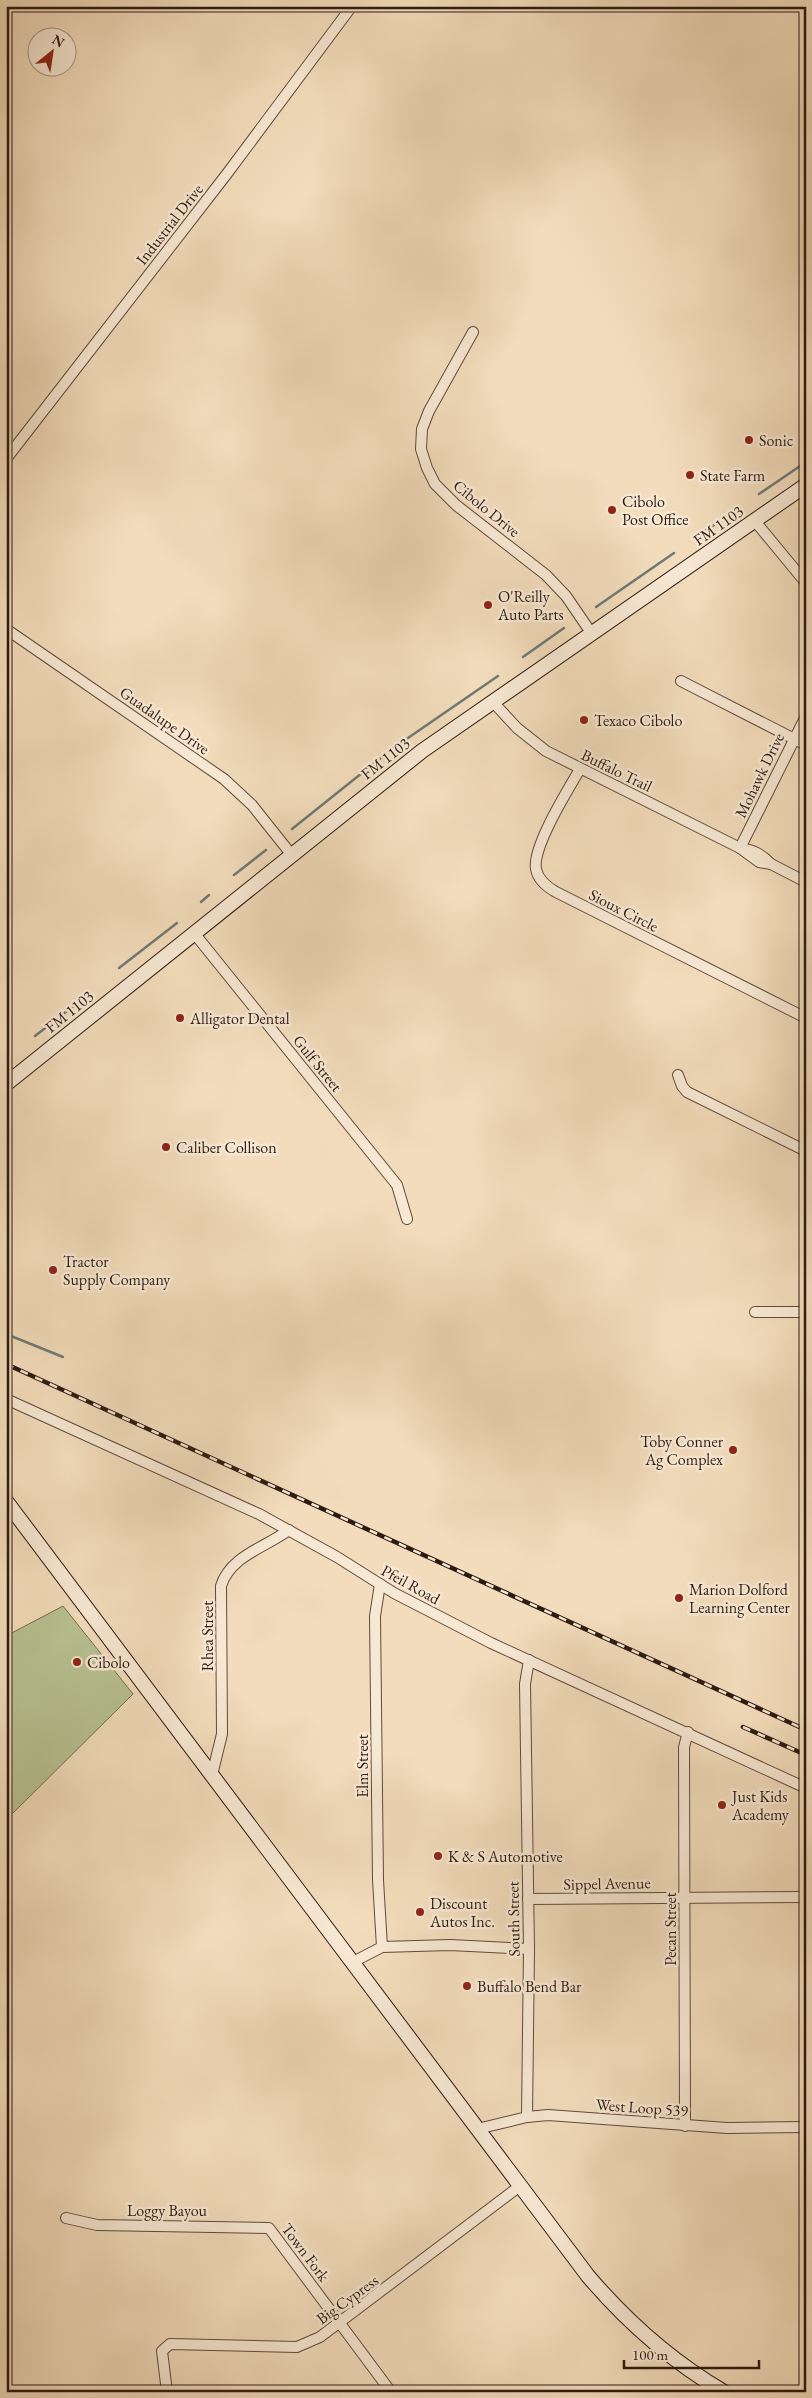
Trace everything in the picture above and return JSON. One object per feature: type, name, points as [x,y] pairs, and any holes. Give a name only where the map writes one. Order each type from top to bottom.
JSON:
[{"type":"main road","name":"FM 1103","points":[[6,1084],[422,751],[806,485]]},
{"type":"main road","points":[[6,1501],[351,1963],[588,2276],[616,2308],[670,2357],[724,2392]]},
{"type":"street","name":"Industrial Drive","points":[[6,459],[226,175],[352,6]]},
{"type":"street","name":"Cibolo Drive","points":[[473,332],[422,429],[421,449],[426,468],[435,484],[456,504],[529,560],[558,587],[592,634]]},
{"type":"street","points":[[754,520],[806,583]]},
{"type":"street","name":"Guadalupe Drive","points":[[6,629],[224,780],[252,806],[291,854]]},
{"type":"street","points":[[681,681],[806,745]]},
{"type":"street","name":"Buffalo Trail","points":[[493,702],[534,743],[580,769],[740,848],[759,862],[772,864],[806,882]]},
{"type":"street","name":"Mohawk Drive","points":[[740,848],[806,716]]},
{"type":"street","name":"Sioux Circle","points":[[580,769],[542,840],[536,860],[536,871],[543,883],[556,892],[806,1018]]},
{"type":"street","name":"Gulf Street","points":[[194,933],[397,1185],[408,1219]]},
{"type":"street","points":[[678,1075],[682,1086],[687,1092],[806,1151]]},
{"type":"street","points":[[755,1312],[806,1312]]},
{"type":"street","name":"Pfeil Road","points":[[6,1399],[289,1530],[380,1584],[474,1635],[806,1788]]},
{"type":"street","name":"Rhea Street","points":[[212,1775],[222,1734],[221,1586],[225,1575],[242,1558],[289,1530]]},
{"type":"street","name":"Elm Street","points":[[380,1584],[375,1616],[378,1880],[382,1947]]},
{"type":"street","name":"South Street","points":[[527,2117],[529,1949],[525,1684],[529,1660]]},
{"type":"street","name":"Pecan Street","points":[[685,2126],[684,1748],[688,1732]]},
{"type":"street","name":"Sippel Avenue","points":[[528,1899],[806,1897]]},
{"type":"street","points":[[351,1963],[382,1947],[450,1945],[529,1949]]},
{"type":"street","name":"West Loop 539","points":[[477,2128],[527,2117],[548,2115],[685,2126],[806,2127]]},
{"type":"street","name":"Big Cypress","points":[[167,2392],[162,2351],[170,2344],[297,2346],[320,2337],[520,2186]]},
{"type":"street","name":"Loggy Bayou","points":[[66,2218],[97,2225],[269,2228]]},
{"type":"street","name":"Town Fork","points":[[269,2228],[391,2392]]},
{"type":"green space","points":[[63,1606],[133,1694],[6,1820],[6,1636]]},
{"type":"waterway","points":[[759,494],[806,462]]},
{"type":"waterway","points":[[699,535],[726,517]]},
{"type":"waterway","points":[[596,607],[674,553]]},
{"type":"waterway","points":[[523,657],[564,628]]},
{"type":"waterway","points":[[292,829],[392,749],[498,676]]},
{"type":"waterway","points":[[234,875],[266,850]]},
{"type":"waterway","points":[[201,902],[209,895]]},
{"type":"waterway","points":[[119,968],[177,923]]},
{"type":"waterway","points":[[35,1036],[81,1000]]},
{"type":"waterway","points":[[6,1334],[63,1357]]},
{"type":"railway","points":[[6,1364],[806,1730]]},
{"type":"railway","points":[[743,1727],[806,1755]]},
{"type":"place","name":"Sonic","points":[[749,440]]},
{"type":"place","name":"State Farm","points":[[690,475]]},
{"type":"place","name":"Cibolo Post Office","points":[[612,510]]},
{"type":"place","name":"O'Reilly Auto Parts","points":[[488,605]]},
{"type":"place","name":"Texaco Cibolo","points":[[584,720]]},
{"type":"place","name":"Alligator Dental","points":[[180,1018]]},
{"type":"place","name":"Caliber Collison","points":[[166,1147]]},
{"type":"place","name":"Tractor Supply Company","points":[[53,1270]]},
{"type":"place","name":"Toby Conner Ag Complex","points":[[733,1450]]},
{"type":"place","name":"Marion Dolford Learning Center","points":[[679,1598]]},
{"type":"place","name":"Cibolo","points":[[77,1662]]},
{"type":"place","name":"Just Kids Academy","points":[[722,1805]]},
{"type":"place","name":"K & S Automotive","points":[[438,1856]]},
{"type":"place","name":"Discount Autos Inc.","points":[[420,1912]]},
{"type":"place","name":"Buffalo Bend Bar","points":[[467,1986]]}]
